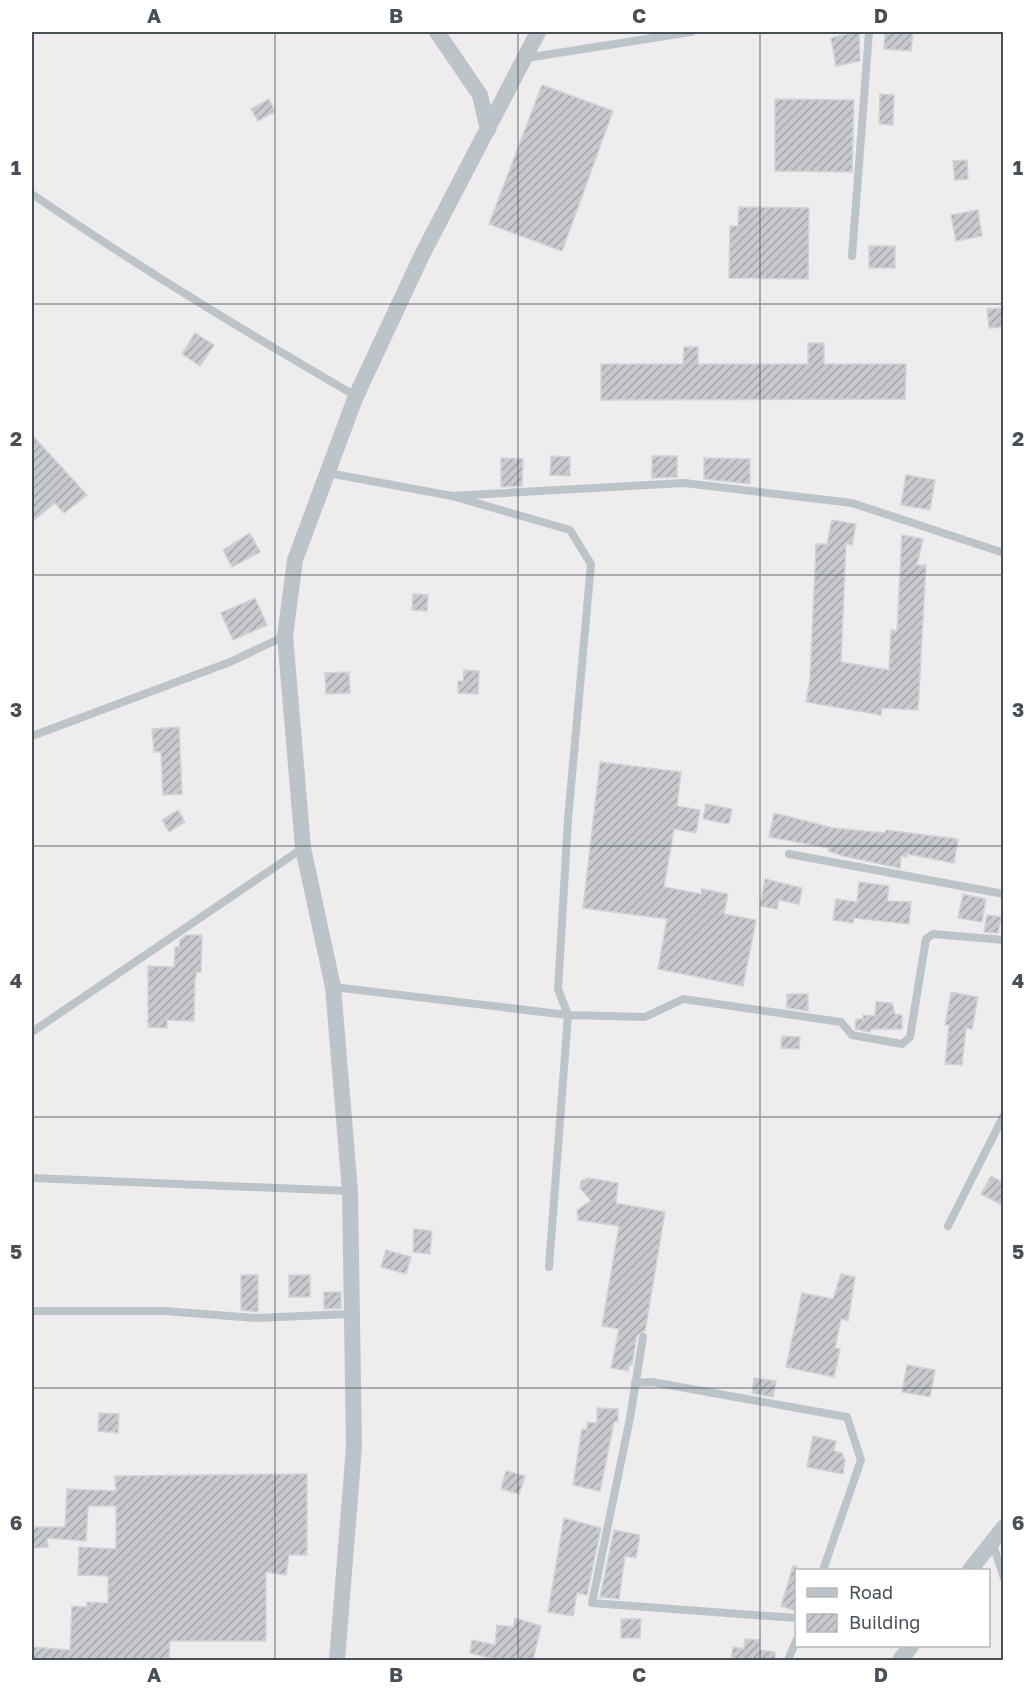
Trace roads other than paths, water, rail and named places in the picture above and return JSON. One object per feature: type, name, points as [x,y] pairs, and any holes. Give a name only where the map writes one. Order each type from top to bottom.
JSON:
[{"type":"street","points":[[437,32],[480,95],[488,130]]},
{"type":"street","points":[[337,1660],[354,1447],[350,1314],[350,1191],[333,987],[303,848],[285,636],[295,560],[356,396],[422,255],[538,32]]},
{"type":"street","points":[[971,1569],[1004,1527]]},
{"type":"street","points":[[900,1660],[910,1647]]},
{"type":"lane","points":[[526,58],[692,32]]},
{"type":"lane","points":[[852,256],[869,32]]},
{"type":"lane","points":[[32,194],[203,307],[356,396]]},
{"type":"lane","points":[[328,473],[452,496],[570,530],[591,564],[568,820],[558,989],[568,1015],[549,1267]]},
{"type":"lane","points":[[452,496],[684,483],[852,503],[1004,553]]},
{"type":"lane","points":[[32,736],[230,662],[285,636]]},
{"type":"lane","points":[[32,1032],[303,848]]},
{"type":"lane","points":[[789,854],[1004,894]]},
{"type":"lane","points":[[333,987],[568,1015],[645,1017],[683,999],[841,1022],[852,1035],[902,1044],[910,1038],[926,939],[933,934],[1004,940]]},
{"type":"lane","points":[[948,1226],[1004,1115]]},
{"type":"lane","points":[[32,1178],[350,1191]]},
{"type":"lane","points":[[32,1311],[164,1311],[256,1318],[350,1314]]},
{"type":"lane","points":[[643,1337],[592,1603],[795,1618]]},
{"type":"lane","points":[[635,1383],[652,1382],[847,1417],[861,1460],[823,1569]]},
{"type":"lane","points":[[992,1542],[1004,1578]]},
{"type":"lane","points":[[788,1660],[795,1643]]}]
